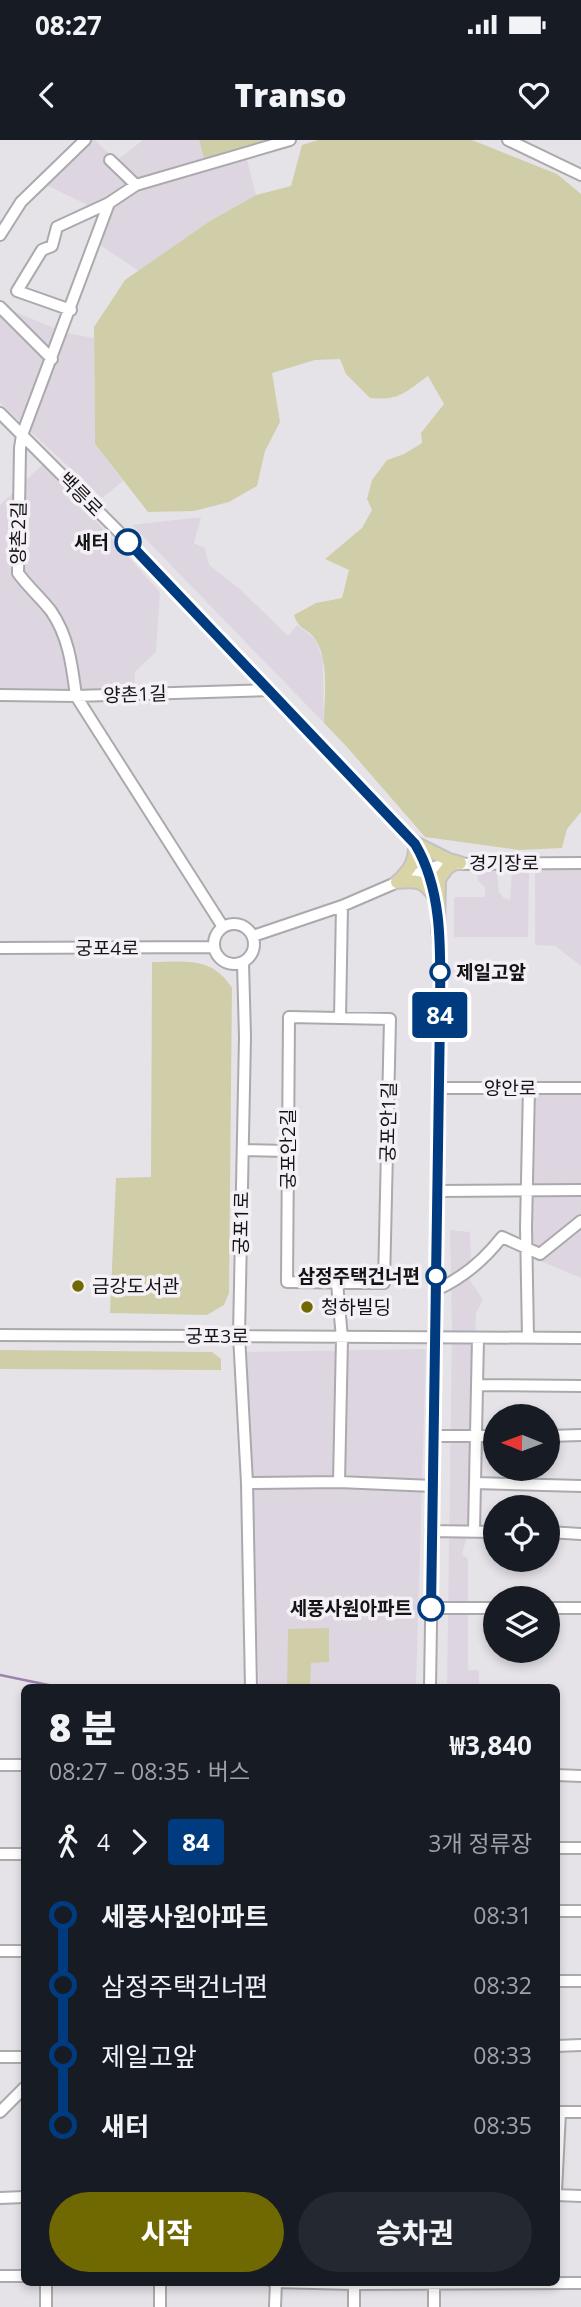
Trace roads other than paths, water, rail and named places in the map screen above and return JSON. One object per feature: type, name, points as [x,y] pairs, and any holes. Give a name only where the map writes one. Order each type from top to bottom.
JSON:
[{"type":"main road","points":[[397,882],[413,862],[415,844],[458,863]]},
{"type":"main road","points":[[438,932],[439,879],[447,868],[458,863]]},
{"type":"main road","points":[[397,882],[420,881],[428,886],[434,896]]},
{"type":"street","points":[[0,235],[21,202],[85,140]]},
{"type":"street","points":[[71,310],[17,291],[42,250],[52,246],[57,227],[109,203],[136,185],[290,140]]},
{"type":"street","points":[[508,140],[581,175]]},
{"type":"street","points":[[110,160],[136,185]]},
{"type":"street","name":"양촌2길","points":[[76,696],[71,656],[64,635],[52,613],[18,573],[19,470],[22,435],[109,203]]},
{"type":"street","points":[[0,307],[52,359]]},
{"type":"street","name":"백릉로","points":[[0,413],[270,690],[415,844],[428,869],[438,932],[440,1088],[430,1684]]},
{"type":"street","name":"양촌1길","points":[[0,695],[76,696],[270,690]]},
{"type":"street","points":[[76,696],[223,927]]},
{"type":"street","name":"경기장로","points":[[428,869],[458,863],[581,863]]},
{"type":"street","points":[[253,936],[342,906],[428,869]]},
{"type":"street","points":[[340,1018],[342,906]]},
{"type":"street","points":[[241,925],[253,936],[255,943],[252,954],[243,963],[225,962],[216,953],[216,936],[223,927],[241,925]]},
{"type":"street","name":"궁포4로","points":[[0,948],[214,947]]},
{"type":"street","name":"궁포1로","points":[[243,963],[245,1023],[239,1335],[247,1483],[251,1684]]},
{"type":"street","name":"궁포안2길","points":[[337,1283],[287,1282],[289,1017],[340,1018]]},
{"type":"street","name":"궁포안1길","points":[[337,1283],[384,1283],[390,1019],[340,1018]]},
{"type":"street","name":"양안로","points":[[440,1088],[581,1088]]},
{"type":"street","points":[[528,1337],[526,1247],[529,1088]]},
{"type":"street","points":[[243,1150],[288,1151]]},
{"type":"street","points":[[437,1191],[581,1190]]},
{"type":"street","points":[[436,1290],[449,1285],[483,1260],[502,1237],[540,1254],[581,1221]]},
{"type":"street","points":[[337,1283],[342,1338],[339,1482]]},
{"type":"street","name":"궁포3로","points":[[0,1335],[581,1338]]},
{"type":"street","points":[[474,1531],[478,1338]]},
{"type":"street","points":[[478,1385],[581,1387]]},
{"type":"street","points":[[560,1436],[581,1435]]},
{"type":"street","points":[[434,1436],[483,1436]]},
{"type":"street","points":[[247,1483],[339,1482],[433,1486]]},
{"type":"street","points":[[476,1483],[581,1486]]},
{"type":"street","points":[[431,1531],[483,1531]]},
{"type":"street","points":[[560,1533],[581,1534]]},
{"type":"street","points":[[431,1608],[483,1608]]},
{"type":"street","points":[[560,1608],[581,1608]]},
{"type":"street","points":[[0,1765],[21,1765]]},
{"type":"street","points":[[560,1775],[581,1776]]},
{"type":"street","points":[[560,1848],[581,1848]]},
{"type":"street","points":[[0,1854],[21,1854]]},
{"type":"street","points":[[560,1911],[581,1911]]},
{"type":"street","points":[[0,1951],[21,1951]]},
{"type":"street","points":[[560,1981],[581,1981]]},
{"type":"street","points":[[560,2046],[581,2045]]},
{"type":"street","points":[[0,2057],[21,2057]]},
{"type":"street","points":[[0,2112],[21,2091]]},
{"type":"street","points":[[560,2112],[581,2112]]},
{"type":"street","points":[[560,2193],[581,2196]]},
{"type":"street","points":[[0,2198],[21,2197]]},
{"type":"street","points":[[0,2276],[21,2276]]},
{"type":"street","points":[[560,2282],[581,2283]]},
{"type":"street","points":[[46,2286],[46,2307]]},
{"type":"street","points":[[160,2286],[160,2307]]},
{"type":"street","points":[[274,2286],[275,2307]]},
{"type":"street","points":[[354,2307],[355,2286]]},
{"type":"street","points":[[434,2286],[434,2307]]},
{"type":"waterway","points":[[0,1675],[44,1684]]},
{"type":"place","name":"새터","points":[[128,542]]},
{"type":"place","name":"제일고앞","points":[[440,972]]},
{"type":"place","name":"삼정주택건너편","points":[[436,1276]]},
{"type":"place","name":"금강도서관","points":[[78,1286]]},
{"type":"place","name":"청하빌딩","points":[[307,1307]]},
{"type":"place","name":"세풍사원아파트","points":[[431,1608]]}]
